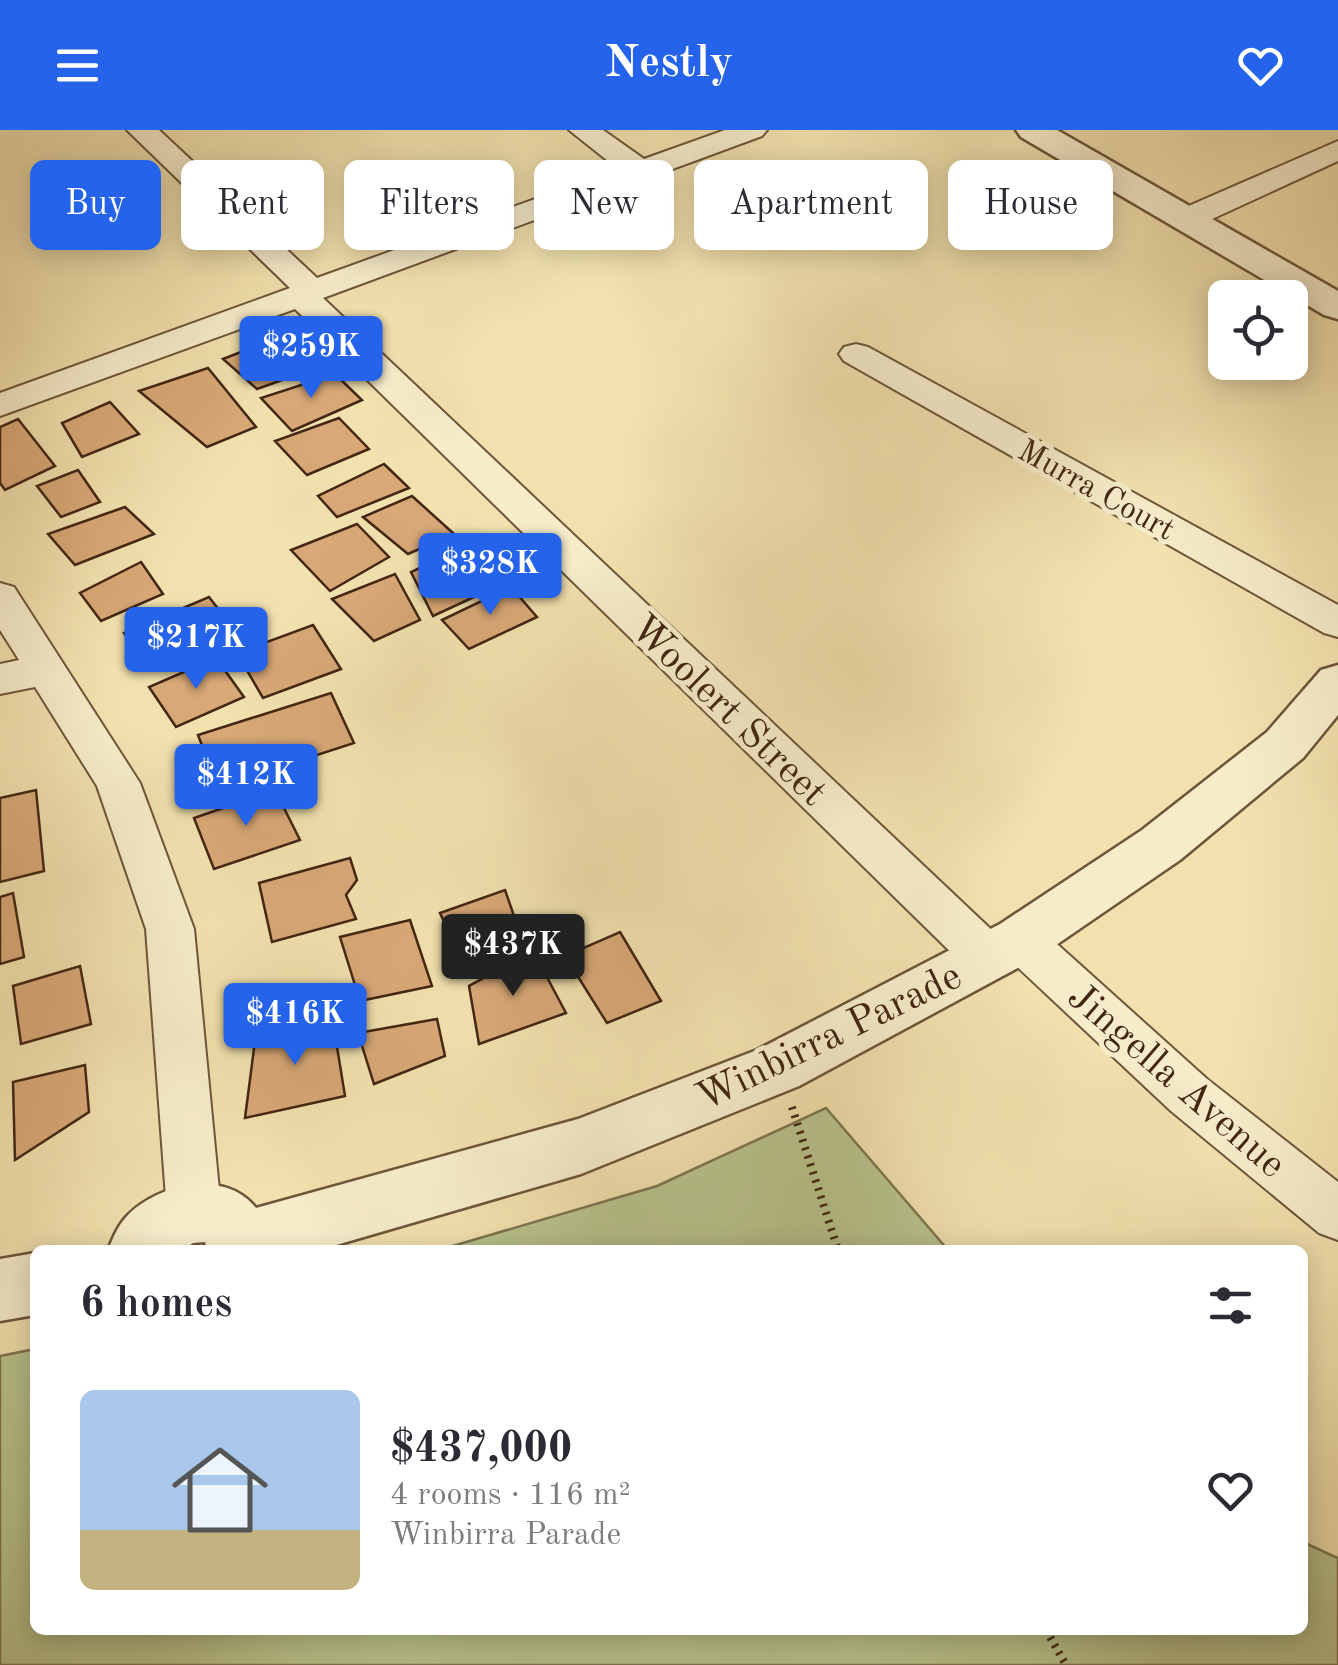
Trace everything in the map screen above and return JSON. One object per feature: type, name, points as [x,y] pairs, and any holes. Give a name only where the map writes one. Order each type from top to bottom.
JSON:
[{"type":"street","name":"Woolert Street","points":[[142,130],[306,293],[1004,949]]},
{"type":"street","points":[[584,130],[626,160]]},
{"type":"street","points":[[668,160],[752,130]]},
{"type":"street","points":[[1033,130],[1329,298]]},
{"type":"street","points":[[1188,218],[1338,150]]},
{"type":"street","points":[[0,406],[534,209]]},
{"type":"street","name":"Murra Court","points":[[856,354],[1338,623]]},
{"type":"street","points":[[0,597],[118,783],[170,928],[224,1235]]},
{"type":"street","points":[[0,680],[48,669]]},
{"type":"street","name":"Winbirra Parade","points":[[144,1245],[162,1223],[224,1235],[581,1146],[778,1068],[1004,949],[1162,845],[1270,758],[1338,682]]},
{"type":"street","name":"Jingella Avenue","points":[[1004,949],[1338,1215]]},
{"type":"street","points":[[0,1290],[30,1285]]},
{"type":"path","points":[[778,1068],[836,1245]]},
{"type":"path","points":[[1049,1635],[1066,1665]]},
{"type":"green space","points":[[826,1108],[944,1245],[456,1245],[657,1186]]},
{"type":"green space","points":[[30,1350],[30,1635],[1308,1635],[1308,1544],[1338,1558],[1338,1665],[0,1665],[0,1356]]},
{"type":"building","points":[[290,333],[327,364],[257,389],[223,359]]},
{"type":"building","points":[[208,368],[256,427],[207,447],[139,391]]},
{"type":"building","points":[[335,374],[362,400],[292,431],[261,398]]},
{"type":"building","points":[[110,402],[139,434],[82,457],[62,423]]},
{"type":"building","points":[[339,418],[369,449],[307,475],[275,441]]},
{"type":"building","points":[[18,419],[55,466],[5,490],[0,483],[0,427]]},
{"type":"building","points":[[384,464],[409,488],[337,517],[318,496]]},
{"type":"building","points":[[78,470],[100,502],[61,517],[37,486]]},
{"type":"building","points":[[412,496],[454,534],[408,554],[363,517]]},
{"type":"building","points":[[125,507],[154,534],[75,565],[48,534]]},
{"type":"building","points":[[357,524],[389,557],[330,591],[291,550]]},
{"type":"building","points":[[473,543],[511,580],[433,616],[411,572]]},
{"type":"building","points":[[141,562],[163,594],[101,621],[80,593]]},
{"type":"building","points":[[395,574],[420,620],[374,641],[332,599]]},
{"type":"building","points":[[511,587],[537,617],[469,649],[442,620]]},
{"type":"building","points":[[209,597],[233,628],[147,665],[124,633]]},
{"type":"building","points":[[313,625],[341,669],[263,698],[237,653]]},
{"type":"building","points":[[216,658],[244,697],[176,727],[149,687]]},
{"type":"building","points":[[331,693],[354,743],[218,787],[198,735]]},
{"type":"building","points":[[36,790],[44,871],[0,882],[0,798]]},
{"type":"building","points":[[275,790],[300,840],[214,869],[194,818]]},
{"type":"building","points":[[350,858],[357,880],[346,895],[356,919],[272,942],[259,883]]},
{"type":"building","points":[[505,890],[522,939],[469,976],[440,913]]},
{"type":"building","points":[[13,893],[24,957],[0,964],[0,897]]},
{"type":"building","points":[[410,920],[432,986],[360,1001],[340,937]]},
{"type":"building","points":[[620,932],[661,1001],[607,1023],[565,956]]},
{"type":"building","points":[[533,951],[566,1013],[479,1044],[469,986]]},
{"type":"building","points":[[80,966],[91,1024],[21,1044],[13,986]]},
{"type":"building","points":[[332,1016],[345,1096],[245,1118],[256,1033]]},
{"type":"building","points":[[437,1019],[445,1056],[374,1084],[358,1033]]},
{"type":"building","points":[[85,1065],[89,1112],[15,1160],[13,1082]]}]
